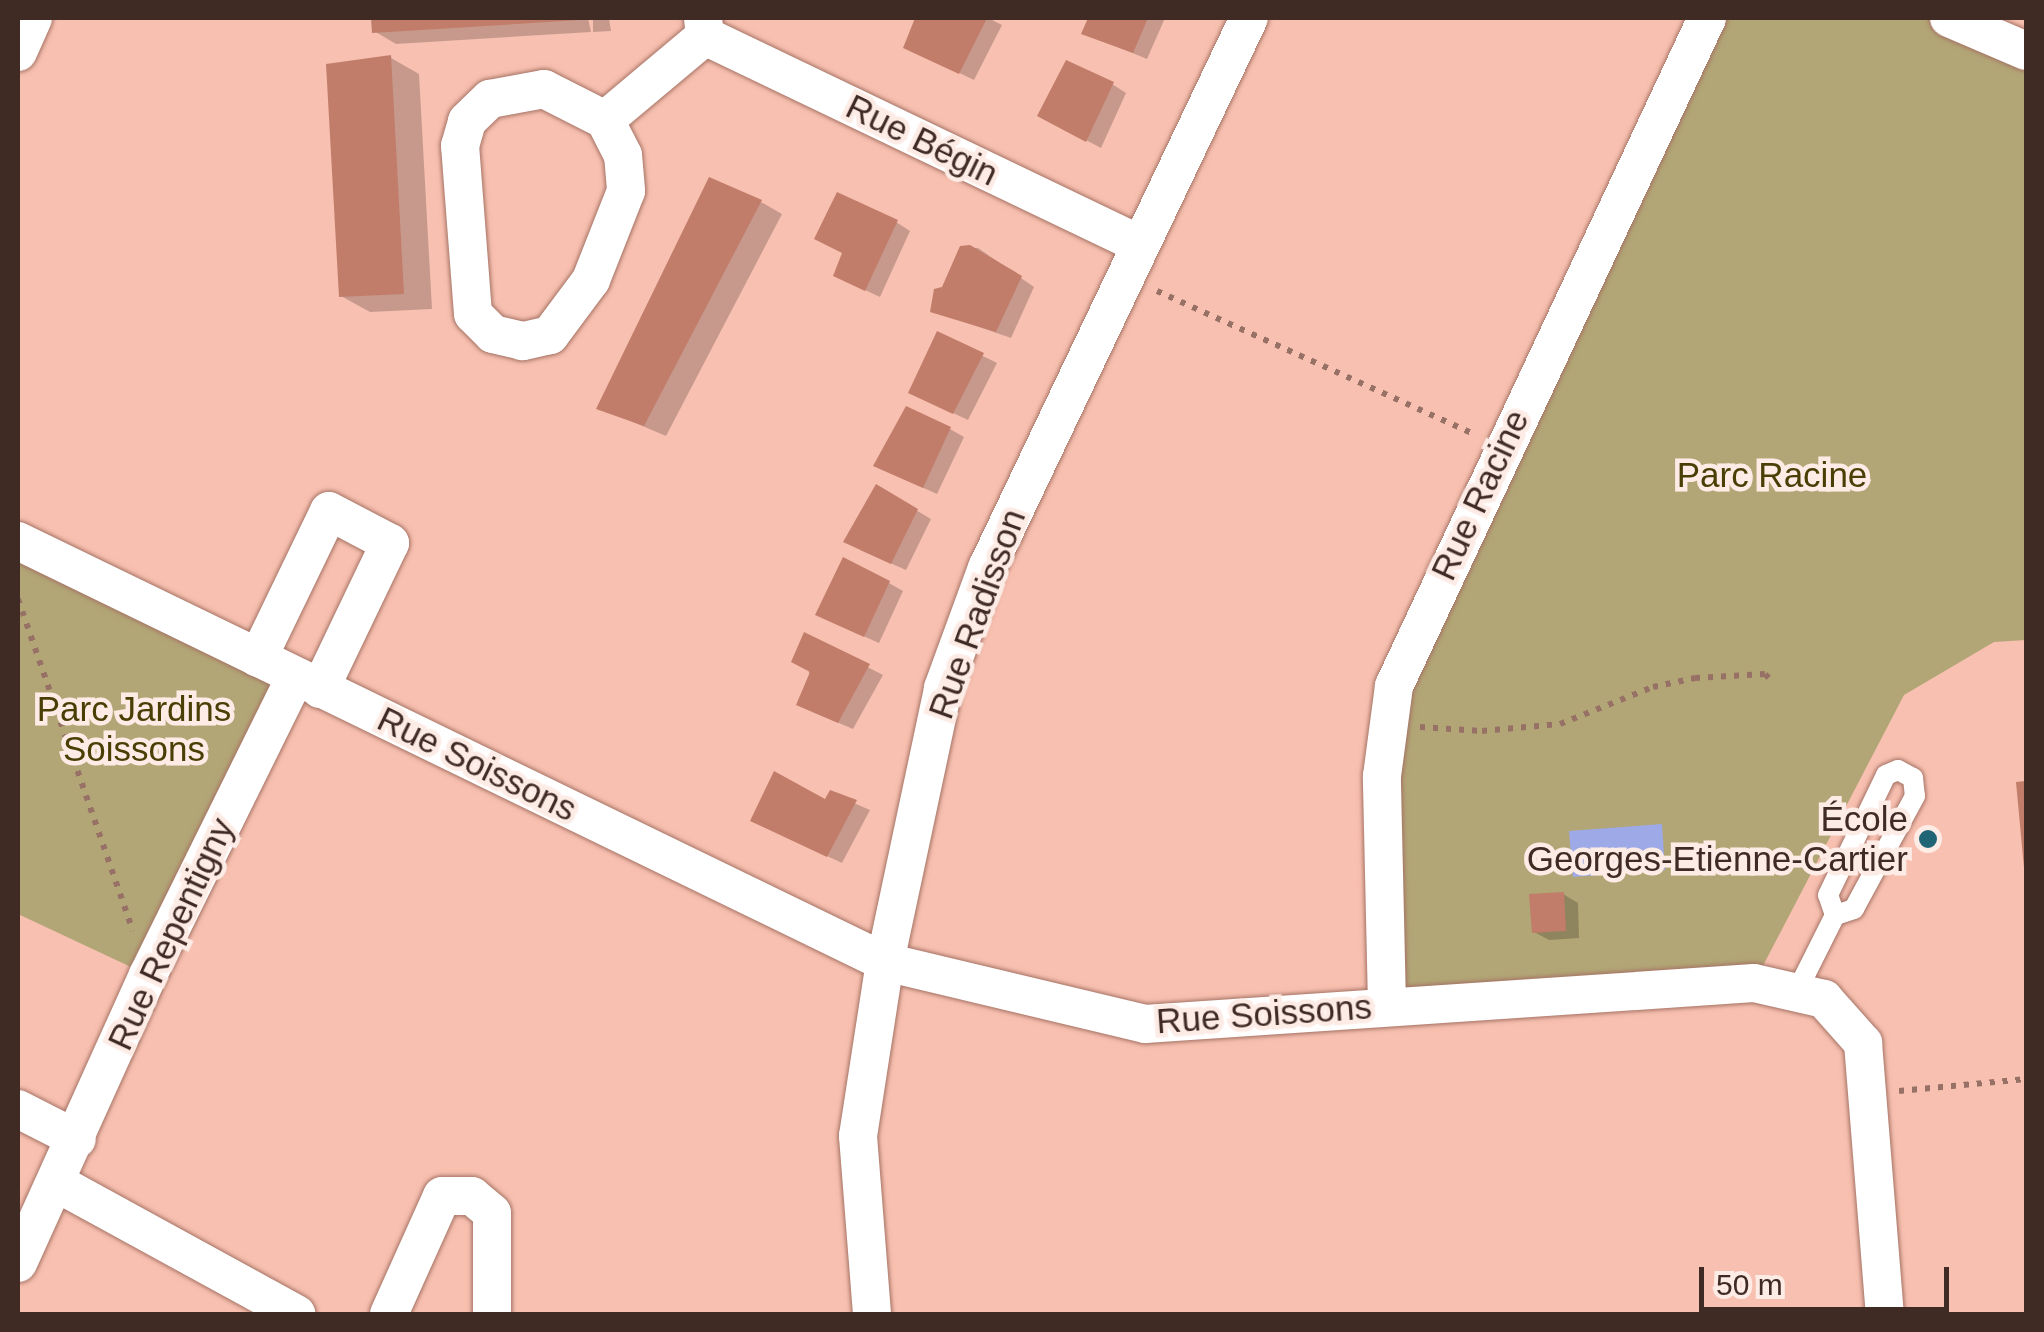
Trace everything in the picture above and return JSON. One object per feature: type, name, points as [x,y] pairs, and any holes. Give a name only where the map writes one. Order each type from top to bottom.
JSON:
[{"type":"street","points":[[18,52],[33,18]]},
{"type":"street","name":"Rue Radisson","points":[[872,1314],[858,1136],[886,962],[943,688],[987,568],[1138,244],[1249,18]]},
{"type":"street","name":"Rue Racine","points":[[1387,1006],[1382,776],[1394,686],[1421,619],[1707,18]]},
{"type":"street","points":[[1950,18],[2026,51]]},
{"type":"street","name":"Rue Bégin","points":[[604,120],[704,27],[1138,244]]},
{"type":"street","points":[[544,90],[604,120],[623,155],[626,191],[591,280],[550,335],[523,341],[492,334],[474,314],[460,146],[467,120],[490,100],[544,90]]},
{"type":"street","points":[[258,658],[329,511],[390,543],[308,683]]},
{"type":"street","name":"Rue Soissons","points":[[18,542],[886,962],[1145,1024],[1754,983],[1824,999],[1863,1043],[1885,1314]]},
{"type":"street","name":"Rue Repentigny","points":[[22,1240],[58,1183],[148,975],[308,683]]},
{"type":"street","points":[[18,1108],[78,1138]]},
{"type":"street","points":[[58,1183],[296,1314]]},
{"type":"street","points":[[389,1314],[442,1196],[472,1196],[492,1213],[492,1314]]},
{"type":"lane","points":[[1796,993],[1835,915],[1828,895],[1886,775],[1898,770],[1913,778],[1915,796],[1854,909],[1835,915]]},
{"type":"path","points":[[1138,244],[1156,290],[1502,447]]},
{"type":"path","points":[[18,599],[148,975]]},
{"type":"path","points":[[1390,720],[1482,731],[1560,724],[1653,686],[1696,678],[1766,674],[1772,681]]},
{"type":"path","points":[[1868,1094],[2026,1079]]},
{"type":"green space","name":"Parc Racine","points":[[1707,18],[1949,18],[2026,51],[2026,640],[1994,642],[1904,695],[1754,983],[1387,1005],[1394,686]]},
{"type":"green space","name":"Parc Jardins Soissons","points":[[18,558],[295,677],[148,975],[18,914]]},
{"type":"water","points":[[1662,824],[1665,870],[1573,877],[1569,831]]},
{"type":"building","points":[[371,18],[580,18],[580,20],[372,33]]},
{"type":"building","points":[[915,18],[987,18],[959,74],[903,48]]},
{"type":"building","points":[[1088,18],[1148,18],[1133,53],[1081,34]]},
{"type":"building","points":[[391,55],[404,294],[339,297],[326,64]]},
{"type":"building","points":[[1066,60],[1114,82],[1086,142],[1037,116]]},
{"type":"building","points":[[709,177],[762,200],[644,426],[596,409]]},
{"type":"building","points":[[837,192],[898,220],[865,291],[833,276],[842,253],[814,239]]},
{"type":"building","points":[[970,245],[1022,276],[996,332],[930,312],[934,289],[942,287],[960,246]]},
{"type":"building","points":[[937,331],[984,353],[953,414],[908,393]]},
{"type":"building","points":[[906,406],[951,427],[923,488],[873,466]]},
{"type":"building","points":[[876,484],[918,509],[891,564],[843,542]]},
{"type":"building","points":[[843,557],[890,581],[864,637],[815,615]]},
{"type":"building","points":[[804,632],[870,664],[838,723],[796,705],[810,672],[791,662]]},
{"type":"building","points":[[774,771],[825,799],[830,790],[857,800],[827,857],[750,821]]},
{"type":"building","points":[[2026,781],[2026,868],[2024,868],[2016,782]]},
{"type":"building","points":[[1564,892],[1566,931],[1532,933],[1529,894]]},
{"type":"place","name":"École Georges-Etienne-Cartier","points":[[1928,839]]}]
